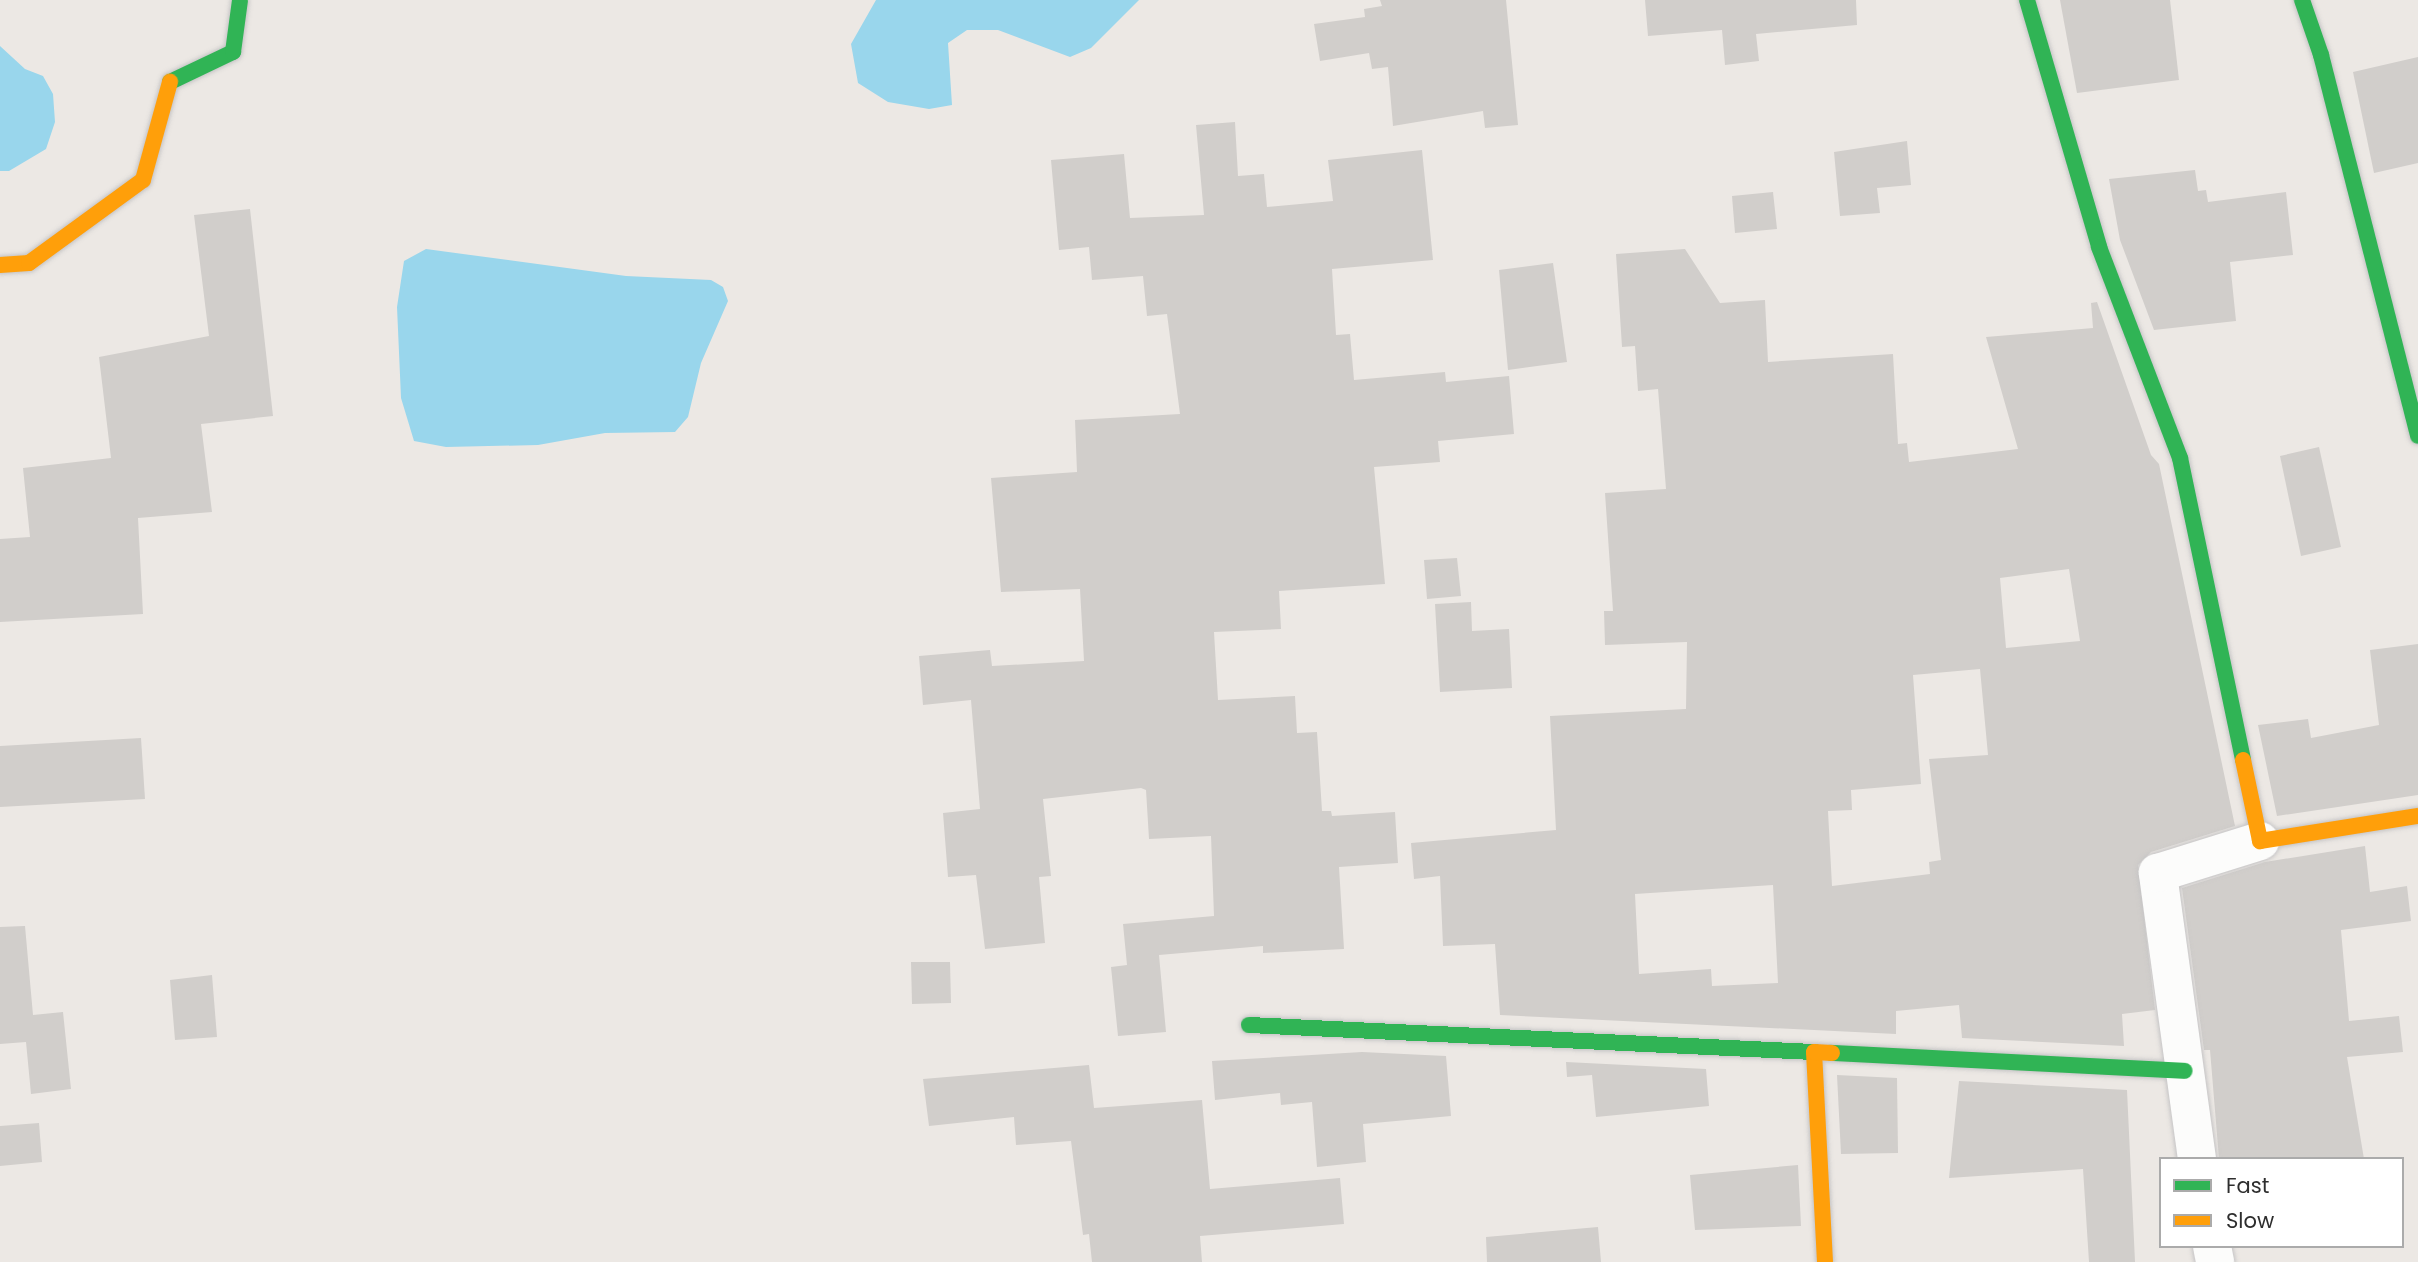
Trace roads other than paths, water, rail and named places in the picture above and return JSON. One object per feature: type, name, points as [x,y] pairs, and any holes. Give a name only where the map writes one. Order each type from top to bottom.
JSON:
[{"type":"street","points":[[0,265],[29,263],[143,180],[171,77],[233,52],[240,0]]},
{"type":"street","points":[[2027,0],[2099,247],[2180,458],[2260,841]]},
{"type":"street","points":[[2302,0],[2321,55],[2418,436]]},
{"type":"street","points":[[2197,1157],[2158,873],[2260,841],[2418,816]]},
{"type":"street","points":[[1249,1025],[2185,1071]]},
{"type":"street","points":[[1814,1052],[1825,1262]]},
{"type":"water","points":[[876,0],[1139,0],[1091,48],[1070,57],[998,30],[967,30],[948,43],[952,105],[929,109],[888,102],[858,83],[851,44]]},
{"type":"water","points":[[0,46],[25,69],[43,76],[53,94],[55,122],[46,149],[9,171],[0,171]]},
{"type":"water","points":[[426,249],[626,276],[711,280],[723,287],[728,301],[701,363],[688,417],[675,432],[605,433],[538,445],[446,447],[414,441],[401,398],[397,307],[404,261]]}]
